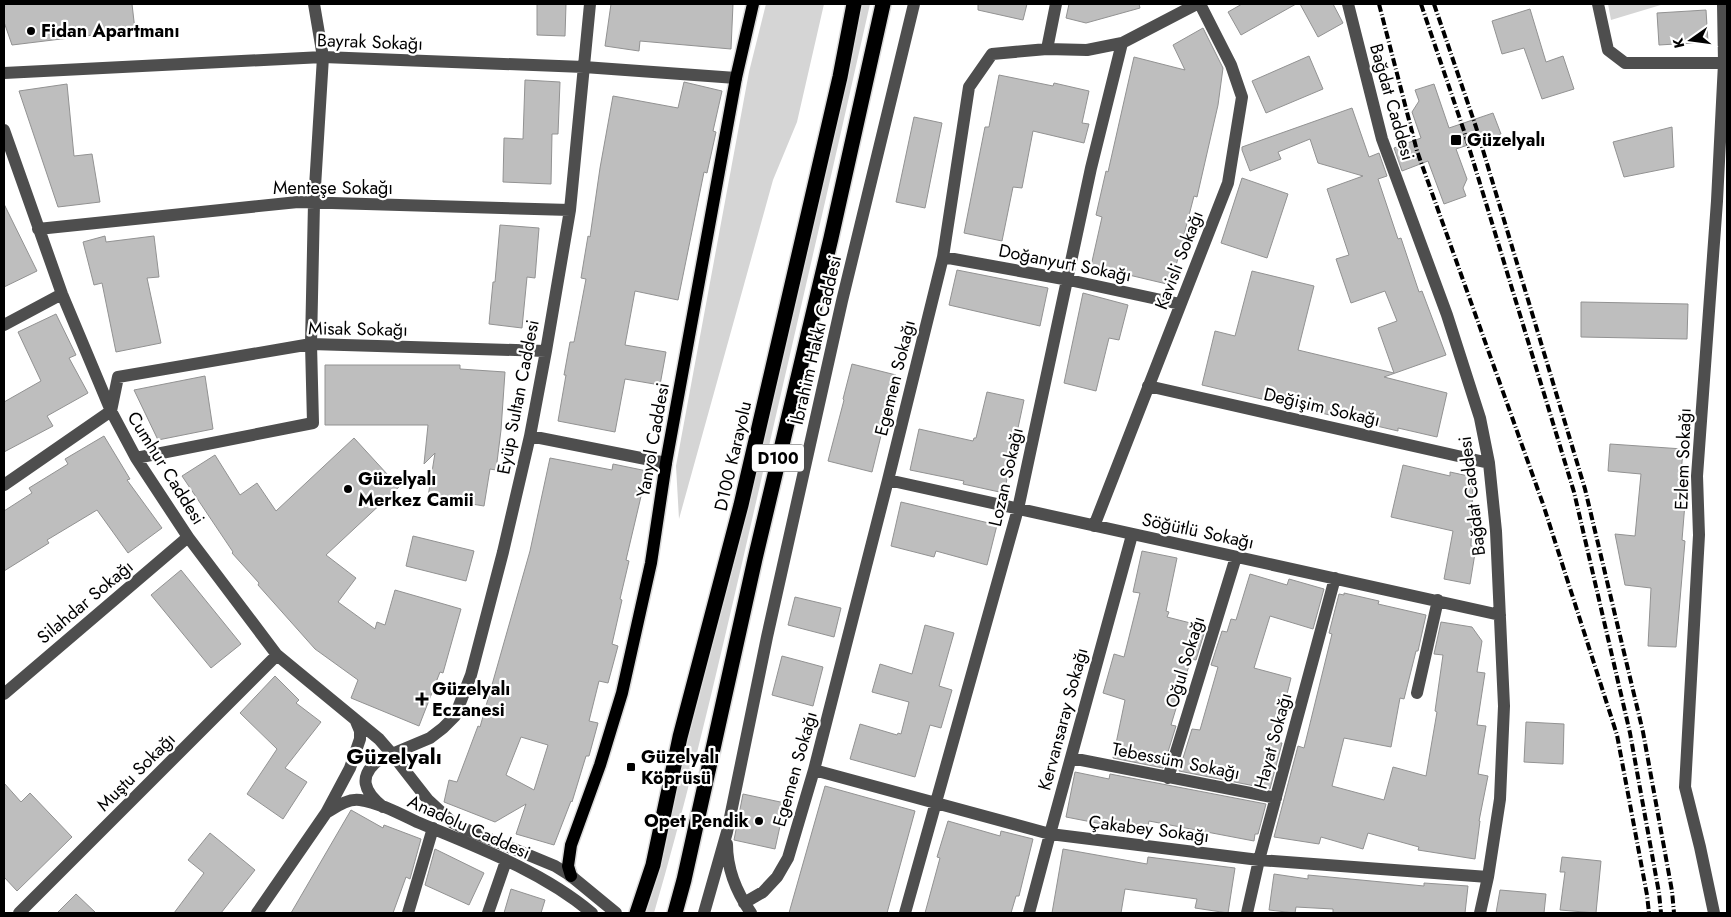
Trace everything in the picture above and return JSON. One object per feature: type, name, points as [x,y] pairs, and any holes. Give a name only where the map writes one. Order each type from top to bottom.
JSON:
[{"type":"highway","name":"D100 Karayolu","points":[[638,913],[653,865],[680,737],[742,505],[840,77],[854,4]]},
{"type":"highway","name":"D100","points":[[676,913],[754,559],[831,238],[883,4]]},
{"type":"main road","name":"Yanyol Caddesi","points":[[575,879],[568,866],[571,845],[600,765],[622,693],[651,563],[666,463],[736,78],[753,4]]},
{"type":"street","points":[[136,458],[313,423],[311,344],[314,203],[323,56],[314,4]]},
{"type":"street","name":"Eyüp Sultan Caddesi","points":[[396,759],[430,738],[455,716],[471,675],[487,614],[530,436],[570,210],[590,4]]},
{"type":"street","name":"İbrahim Hakkı Caddesi","points":[[726,832],[835,330],[914,4]]},
{"type":"street","points":[[1047,49],[1056,4]]},
{"type":"street","name":"Egemen Sokağı","points":[[748,908],[777,877],[788,858],[814,770],[943,257],[969,87],[992,54],[1047,49],[1087,50],[1122,43],[1198,4]]},
{"type":"street","name":"Kavisli Sokağı","points":[[1094,526],[1228,183],[1242,97],[1232,65],[1198,4]]},
{"type":"street","name":"Bağdat Caddesi","points":[[1348,4],[1382,139],[1447,315],[1480,418],[1489,463],[1496,531],[1504,706],[1500,799],[1488,877],[1480,913]]},
{"type":"street","points":[[1598,4],[1608,50],[1625,63],[1724,63]]},
{"type":"street","name":"Ezlem Sokağı","points":[[1714,913],[1685,788],[1699,535],[1697,476],[1718,201],[1724,63],[1723,4]]},
{"type":"street","name":"Lozan Sokağı","points":[[905,913],[1018,509],[1091,168],[1122,43]]},
{"type":"street","name":"Bayrak Sokağı","points":[[4,73],[323,56],[584,67],[736,78]]},
{"type":"street","name":"Cumhur Caddesi","points":[[4,130],[6,146],[62,294],[111,411],[136,458],[188,537],[277,655],[355,719]]},
{"type":"street","name":"Menteşe Sokağı","points":[[38,228],[298,202],[570,210]]},
{"type":"street","name":"Doğanyurt Sokağı","points":[[943,257],[1068,280],[1180,304]]},
{"type":"street","points":[[4,325],[62,294]]},
{"type":"street","name":"Misak Sokağı","points":[[111,411],[118,377],[311,344],[546,351]]},
{"type":"street","name":"Değişim Sokağı","points":[[1148,386],[1489,463]]},
{"type":"street","points":[[4,485],[111,411]]},
{"type":"street","points":[[530,436],[666,463]]},
{"type":"street","name":"Söğütlü Sokağı","points":[[888,480],[1500,615]]},
{"type":"street","name":"Kervansaray Sokağı","points":[[1030,913],[1070,758],[1132,535]]},
{"type":"street","name":"Silahdar Sokağı","points":[[4,694],[188,537]]},
{"type":"street","name":"Oğul Sokağı","points":[[1168,778],[1236,558]]},
{"type":"street","name":"Hayat Sokağı","points":[[1247,913],[1259,860],[1335,578]]},
{"type":"street","points":[[1417,693],[1438,600]]},
{"type":"street","name":"Muştu Sokağı","points":[[19,913],[277,655]]},
{"type":"street","points":[[256,913],[326,813],[343,783],[356,755],[360,740],[360,732],[355,719]]},
{"type":"street","name":"Anadolu Caddesi","points":[[355,719],[379,739],[428,800],[453,823],[555,866],[575,879],[616,913]]},
{"type":"street","name":"Tebessüm Sokağı","points":[[1070,758],[1276,798]]},
{"type":"street","points":[[383,808],[370,795],[365,781],[366,774],[380,759],[396,759]]},
{"type":"street","name":"Çakabey Sokağı","points":[[814,770],[1050,834],[1259,860],[1488,877]]},
{"type":"street","name":"Anadolu Caddesi","points":[[326,813],[336,806],[349,801],[360,800],[383,808],[433,828],[548,882],[592,913]]},
{"type":"street","points":[[408,913],[433,828]]},
{"type":"street","points":[[726,832],[727,855],[732,874],[748,908]]},
{"type":"street","points":[[704,913],[726,832]]},
{"type":"street","points":[[488,913],[506,861]]},
{"type":"shaded area","points":[[766,4],[824,4],[797,122],[773,180],[679,519],[676,466],[749,72]]},
{"type":"shaded area","points":[[859,4],[870,4],[710,700],[654,913],[641,913],[698,698]]},
{"type":"shaded area","points":[[1608,4],[1664,4],[1611,20]]},
{"type":"building","points":[[4,4],[132,4],[135,30],[12,45],[4,22]]},
{"type":"building","points":[[537,4],[566,4],[565,36],[537,35]]},
{"type":"building","points":[[611,4],[733,4],[731,49],[640,41],[639,51],[605,46]]},
{"type":"building","points":[[978,4],[1027,4],[1023,20],[978,10]]},
{"type":"building","points":[[1069,4],[1139,4],[1140,8],[1086,23],[1066,18]]},
{"type":"building","points":[[1242,4],[1296,4],[1241,35],[1228,12]]},
{"type":"building","points":[[1300,4],[1333,4],[1343,23],[1318,37]]},
{"type":"building","points":[[1530,9],[1546,62],[1563,56],[1574,89],[1542,99],[1524,48],[1502,54],[1492,21]]},
{"type":"building","points":[[1706,10],[1708,42],[1659,45],[1657,13]]},
{"type":"building","points":[[1203,28],[1223,68],[1218,105],[1197,197],[1194,196],[1171,285],[1091,266],[1102,217],[1096,215],[1106,171],[1108,172],[1134,57],[1185,70],[1173,45]]},
{"type":"building","points":[[1309,56],[1323,89],[1266,113],[1252,81]]},
{"type":"building","points":[[999,75],[1053,86],[1054,83],[1089,91],[1082,123],[1089,124],[1084,143],[1033,131],[1022,188],[1013,187],[1002,241],[964,233],[985,127],[989,127]]},
{"type":"building","points":[[525,80],[560,82],[558,134],[552,134],[551,184],[503,182],[504,138],[523,139]]},
{"type":"building","points":[[684,82],[722,91],[713,131],[716,132],[707,173],[704,172],[678,300],[635,291],[625,345],[666,352],[660,385],[625,379],[615,432],[558,421],[570,342],[574,342],[586,279],[581,278],[588,236],[590,237],[613,96],[678,108]]},
{"type":"building","points":[[67,84],[74,156],[92,154],[100,202],[58,207],[19,91]]},
{"type":"building","points":[[1434,84],[1449,128],[1493,113],[1501,134],[1456,149],[1467,179],[1463,188],[1466,196],[1444,204],[1428,161],[1402,171],[1394,148],[1421,138],[1412,112],[1419,101],[1415,90]]},
{"type":"building","points":[[1352,108],[1369,157],[1379,153],[1387,176],[1378,179],[1398,239],[1401,238],[1419,292],[1422,291],[1446,355],[1384,377],[1447,393],[1437,437],[1398,428],[1398,431],[1202,385],[1215,331],[1235,336],[1252,271],[1314,286],[1298,350],[1394,373],[1378,328],[1397,321],[1385,291],[1351,303],[1336,259],[1349,255],[1327,189],[1363,176],[1318,163],[1310,139],[1278,152],[1281,159],[1250,171],[1242,150],[1242,147]]},
{"type":"building","points":[[914,117],[942,123],[925,208],[896,202]]},
{"type":"building","points":[[1672,127],[1674,167],[1624,177],[1613,142]]},
{"type":"building","points":[[1242,178],[1288,194],[1267,258],[1221,243]]},
{"type":"building","points":[[4,204],[37,271],[4,287]]},
{"type":"building","points":[[500,225],[539,228],[535,278],[527,277],[522,328],[489,324]]},
{"type":"building","points":[[105,236],[106,242],[154,236],[159,277],[147,278],[161,343],[116,352],[102,283],[94,285],[83,242]]},
{"type":"building","points":[[957,270],[1048,288],[1040,326],[949,305]]},
{"type":"building","points":[[1083,293],[1128,305],[1119,340],[1109,338],[1096,391],[1064,383]]},
{"type":"building","points":[[1581,302],[1688,304],[1687,339],[1581,337]]},
{"type":"building","points":[[56,314],[76,355],[69,358],[88,393],[47,416],[53,426],[4,452],[4,402],[41,381],[18,332]]},
{"type":"building","points":[[852,364],[896,375],[872,472],[828,461]]},
{"type":"building","points":[[325,365],[460,365],[460,369],[505,372],[496,470],[490,469],[484,506],[428,497],[435,453],[424,464],[428,425],[325,425]]},
{"type":"building","points":[[205,376],[213,429],[158,440],[134,390]]},
{"type":"building","points":[[987,392],[1024,400],[1004,493],[963,484],[964,481],[910,470],[919,429],[973,441],[976,438]]},
{"type":"building","points":[[104,436],[130,479],[127,480],[162,528],[128,553],[97,510],[47,540],[49,543],[4,571],[4,511],[32,493],[29,488],[68,464],[65,459]]},
{"type":"building","points":[[354,438],[399,487],[326,555],[356,578],[338,602],[375,629],[377,622],[385,625],[395,590],[461,609],[443,673],[440,672],[419,726],[351,698],[358,680],[315,649],[258,585],[259,583],[232,553],[182,476],[215,455],[240,495],[257,483],[276,511]]},
{"type":"building","points":[[1610,444],[1683,449],[1680,490],[1686,491],[1682,540],[1685,541],[1676,647],[1648,646],[1651,588],[1625,585],[1615,534],[1635,536],[1641,474],[1608,471]]},
{"type":"building","points":[[550,458],[612,470],[613,464],[647,471],[626,560],[629,561],[612,644],[618,646],[608,683],[599,681],[589,721],[598,723],[589,756],[586,756],[572,802],[554,845],[516,834],[526,804],[495,822],[444,802],[449,780],[457,782],[478,726],[480,727],[530,551]],"holes":[[[521,737],[548,745],[534,790],[506,775]]]},
{"type":"building","points":[[1403,465],[1450,476],[1450,472],[1473,477],[1471,546],[1476,547],[1470,584],[1444,579],[1453,531],[1391,517]]},
{"type":"building","points":[[901,502],[997,525],[987,565],[936,551],[934,557],[891,546]]},
{"type":"building","points":[[413,536],[474,551],[466,581],[406,566]]},
{"type":"building","points":[[1142,551],[1177,558],[1166,611],[1169,612],[1167,617],[1206,627],[1196,660],[1191,659],[1171,725],[1176,726],[1163,768],[1113,758],[1125,700],[1103,693],[1114,654],[1124,657],[1140,593],[1133,592]]},
{"type":"building","points":[[181,570],[241,644],[211,668],[151,595]]},
{"type":"building","points":[[1250,574],[1287,585],[1289,579],[1324,589],[1313,629],[1270,616],[1254,668],[1291,678],[1275,742],[1282,743],[1270,789],[1179,771],[1192,729],[1200,730],[1218,667],[1211,665],[1222,631],[1227,632],[1231,619],[1236,620]]},
{"type":"building","points":[[1344,593],[1379,601],[1378,604],[1426,615],[1404,699],[1400,698],[1391,747],[1344,738],[1332,786],[1384,800],[1393,767],[1426,776],[1437,712],[1435,711],[1443,655],[1434,654],[1441,622],[1472,627],[1482,641],[1477,672],[1485,673],[1477,725],[1486,726],[1478,774],[1488,776],[1479,821],[1475,859],[1418,850],[1419,847],[1368,833],[1363,849],[1321,837],[1319,844],[1274,837],[1298,746],[1304,748],[1332,634],[1329,633],[1339,594],[1344,595]]},
{"type":"building","points":[[795,597],[841,608],[834,637],[788,625]]},
{"type":"building","points":[[925,625],[954,633],[939,686],[952,690],[941,728],[930,725],[915,777],[850,759],[860,724],[897,735],[898,733],[901,734],[909,702],[872,692],[880,664],[912,674]]},
{"type":"building","points":[[782,656],[823,667],[813,706],[772,695]]},
{"type":"building","points":[[275,676],[299,700],[296,703],[321,722],[285,768],[307,782],[283,819],[247,794],[277,749],[240,713]]},
{"type":"building","points":[[1526,722],[1564,724],[1563,764],[1524,762]]},
{"type":"building","points":[[1075,772],[1109,779],[1110,774],[1266,804],[1258,834],[1255,834],[1254,841],[1149,821],[1147,830],[1102,821],[1102,824],[1066,817]]},
{"type":"building","points":[[4,783],[21,802],[30,793],[72,837],[17,891],[4,877]]},
{"type":"building","points":[[825,786],[915,811],[887,913],[789,913]]},
{"type":"building","points":[[743,794],[785,803],[775,849],[734,840]]},
{"type":"building","points":[[351,810],[383,828],[384,825],[421,839],[410,879],[406,877],[393,913],[291,913]]},
{"type":"building","points":[[948,821],[1000,836],[1001,831],[1033,839],[1019,896],[1016,896],[1011,913],[925,913],[940,858],[937,857]]},
{"type":"building","points":[[210,833],[255,870],[221,913],[174,913],[204,873],[188,860]]},
{"type":"building","points":[[435,849],[484,873],[469,905],[425,885]]},
{"type":"building","points":[[1063,849],[1147,864],[1148,857],[1235,868],[1228,913],[1195,908],[1197,899],[1125,889],[1121,913],[1052,913]]},
{"type":"building","points":[[1562,857],[1601,861],[1596,913],[1560,910],[1565,872],[1560,872]]},
{"type":"building","points":[[1274,874],[1308,879],[1308,875],[1424,886],[1424,883],[1468,886],[1465,913],[1333,913],[1333,909],[1296,907],[1295,913],[1269,910]]},
{"type":"building","points":[[511,889],[545,900],[541,913],[504,913]]},
{"type":"building","points":[[1500,890],[1546,894],[1544,913],[1496,913]]},
{"type":"building","points":[[76,894],[96,913],[57,913]]},
{"type":"railway","points":[[1379,4],[1417,151],[1543,504],[1617,735],[1649,913]]},
{"type":"railway","points":[[1421,4],[1464,131],[1574,492],[1630,733],[1661,913]]},
{"type":"railway","points":[[1434,4],[1476,127],[1585,489],[1643,732],[1672,891],[1674,913]]},
{"type":"place","name":"Fidan Apartmanı","points":[[31,31]]},
{"type":"place","name":"Güzelyalı","points":[[1456,140]]},
{"type":"place","name":"Güzelyalı Merkez Camii","points":[[348,489]]},
{"type":"place","name":"Güzelyalı Eczanesi","points":[[422,699]]},
{"type":"place","name":"Güzelyalı Köprüsü","points":[[631,767]]},
{"type":"place","name":"Opet Pendik","points":[[759,821]]},
{"type":"district","name":"Güzelyalı","points":[[394,756]]}]
